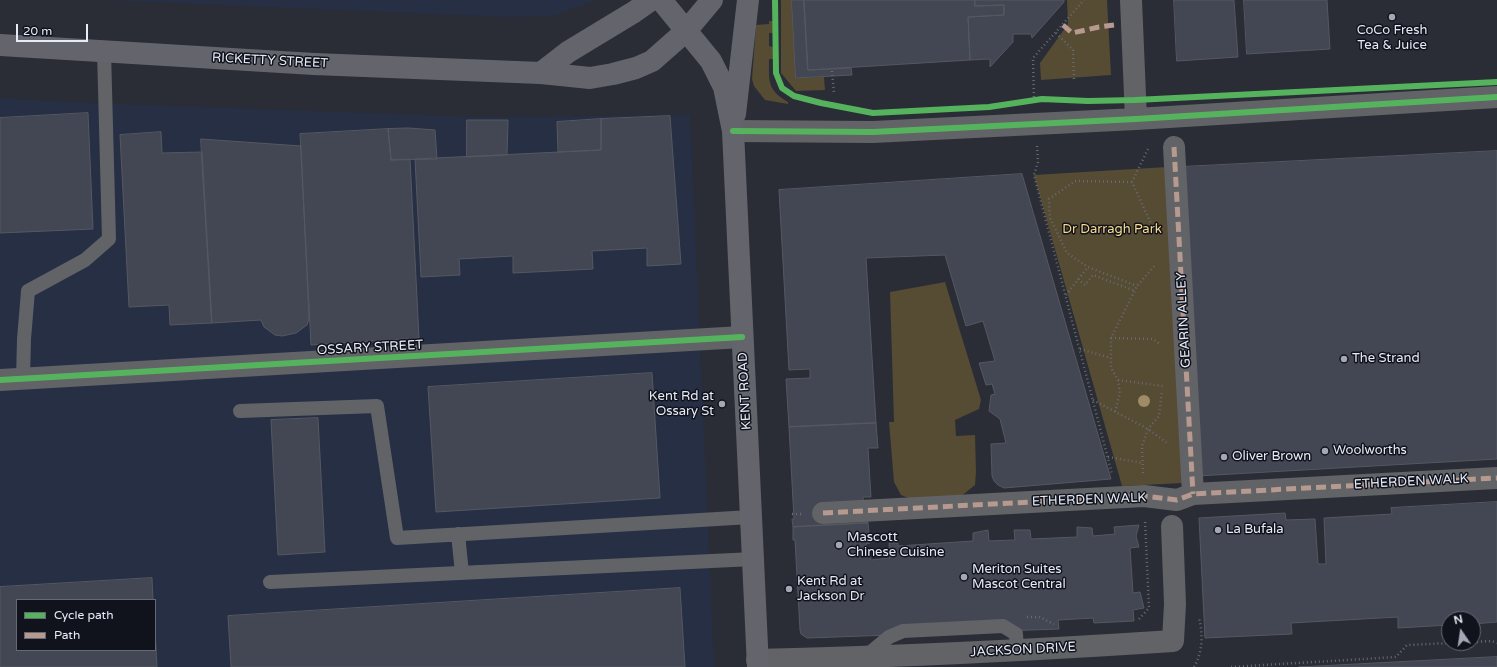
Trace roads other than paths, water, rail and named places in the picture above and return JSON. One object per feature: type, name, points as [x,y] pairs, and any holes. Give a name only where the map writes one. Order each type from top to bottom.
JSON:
[{"type":"main road","points":[[541,73],[568,52],[651,0]]},
{"type":"main road","name":"KENT ROAD","points":[[661,0],[711,62],[719,76],[724,87],[733,131],[758,663]]},
{"type":"main road","points":[[686,31],[712,0]]},
{"type":"main road","points":[[733,131],[748,0]]},
{"type":"main road","name":"RICKETTY STREET","points":[[0,46],[322,65],[541,73],[590,78],[636,68],[652,61],[686,31]]},
{"type":"street","points":[[1131,0],[1136,119]]},
{"type":"street","points":[[733,131],[873,132],[1136,119],[1497,97]]},
{"type":"street","name":"GEARIN ALLEY","points":[[1174,147],[1193,494]]},
{"type":"street","name":"OSSARY STREET","points":[[0,380],[742,337]]},
{"type":"street","name":"ETHERDEN WALK","points":[[823,513],[1144,496],[1177,500],[1193,494],[1497,478]]},
{"type":"street","name":"JACKSON DRIVE","points":[[758,663],[1018,651],[1173,641],[1176,604],[1172,526]]},
{"type":"lane","points":[[23,379],[24,338],[28,291],[85,260],[109,239],[104,51]]},
{"type":"lane","points":[[240,412],[377,406],[397,538],[751,517]]},
{"type":"lane","points":[[458,534],[462,573]]},
{"type":"lane","points":[[270,582],[754,560]]},
{"type":"place","name":"CoCo Fresh Tea & Juice","points":[[1392,17]]},
{"type":"place","name":"The Strand","points":[[1344,359]]},
{"type":"place","name":"Kent Rd at Ossary St","points":[[722,404]]},
{"type":"place","name":"Woolworths","points":[[1325,451]]},
{"type":"place","name":"Oliver Brown","points":[[1224,457]]},
{"type":"place","name":"La Bufala","points":[[1218,530]]},
{"type":"place","name":"Mascott Chinese Cuisine","points":[[839,545]]},
{"type":"place","name":"Meriton Suites Mascot Central","points":[[964,577]]},
{"type":"place","name":"Kent Rd at Jackson Dr","points":[[789,589]]},
{"type":"park label","name":"Dr Darragh Park","points":[[1112,230]]}]
